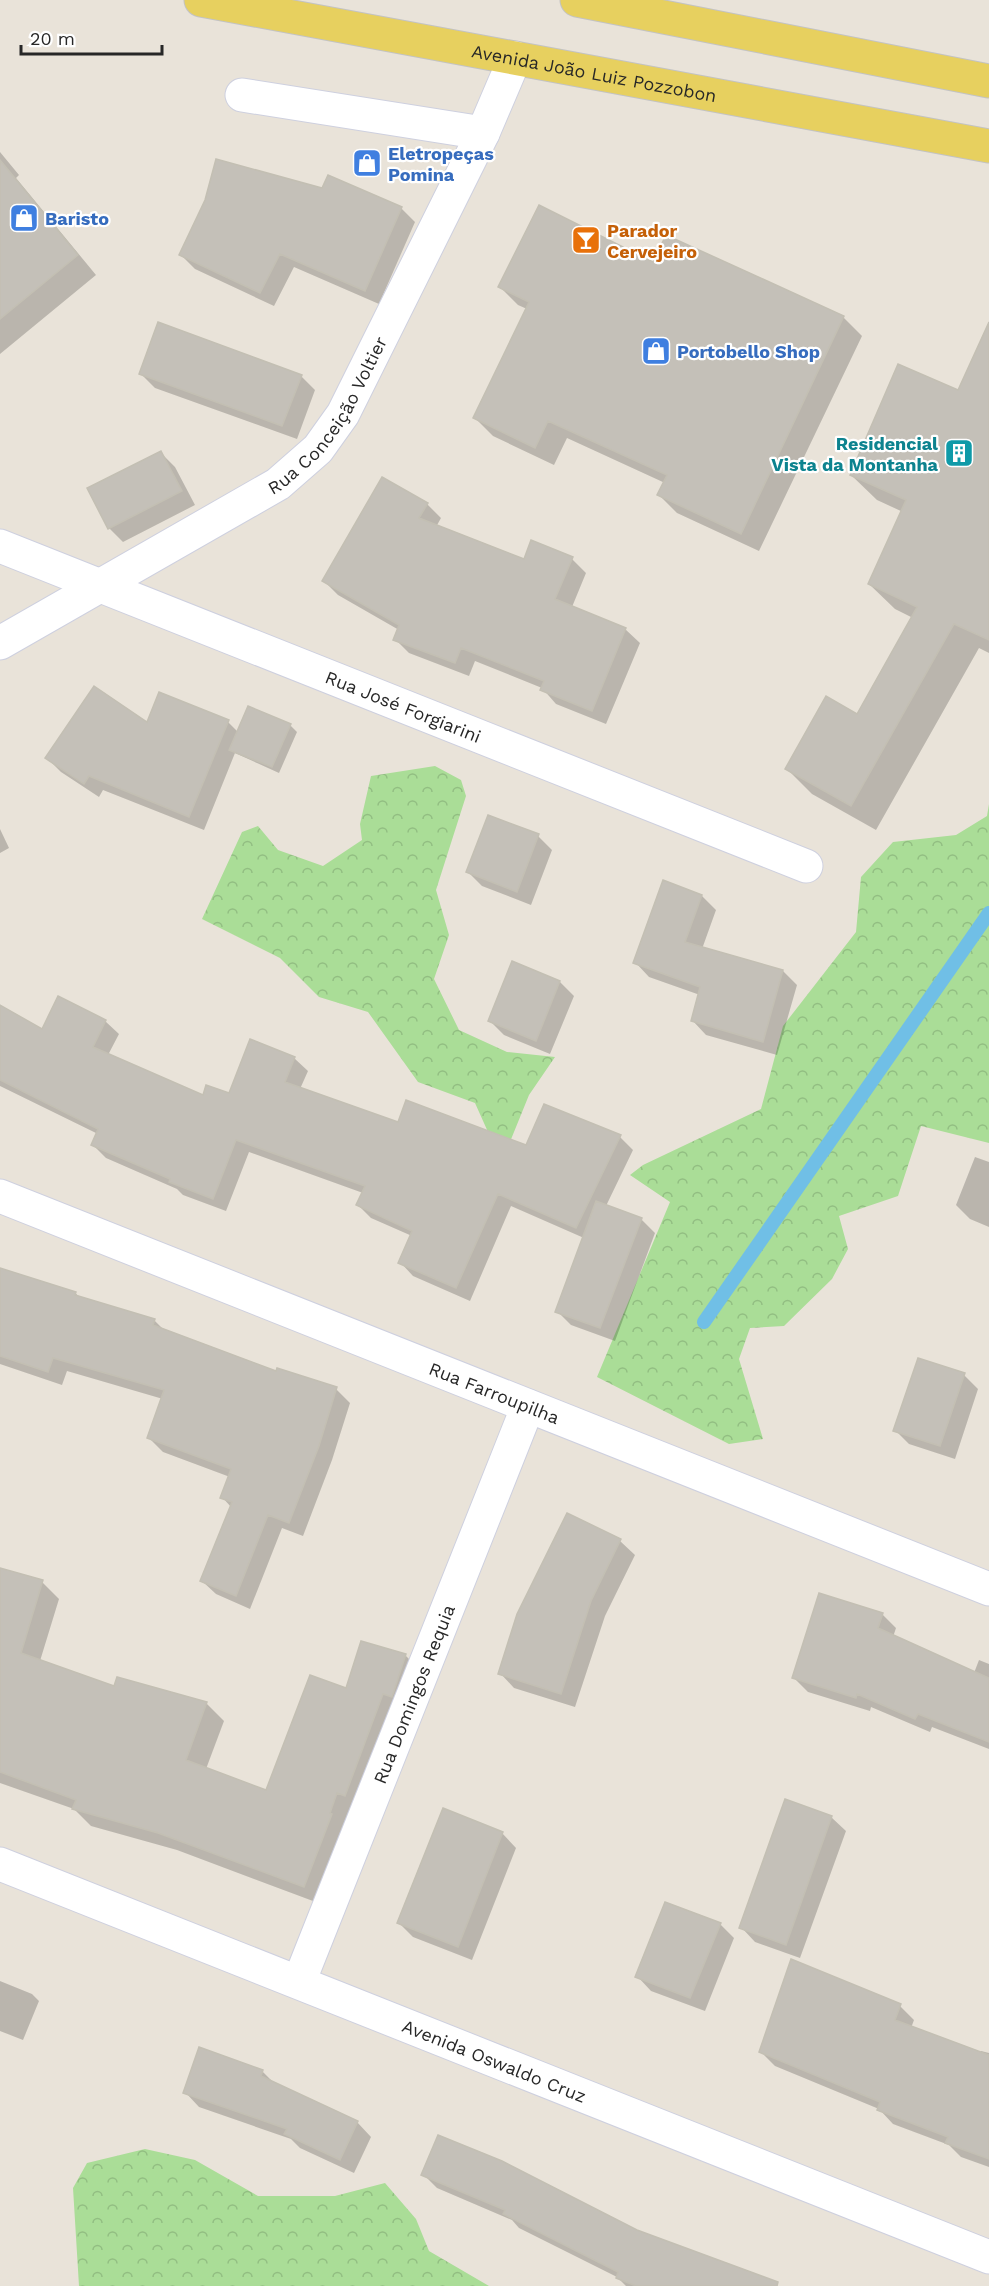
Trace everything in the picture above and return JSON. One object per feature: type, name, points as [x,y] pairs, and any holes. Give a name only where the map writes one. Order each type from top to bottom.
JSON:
[{"type":"main road","name":"Avenida João Luiz Pozzobon","points":[[201,0],[989,146]]},
{"type":"main road","points":[[577,0],[615,3],[989,81]]},
{"type":"street","name":"Rua Conceição Voltier","points":[[0,643],[278,484],[318,449],[344,414],[483,133],[515,58]]},
{"type":"street","points":[[242,95],[483,133]]},
{"type":"street","name":"Rua José Forgiarini","points":[[0,546],[806,866]]},
{"type":"street","name":"Rua Farroupilha","points":[[0,1196],[989,1589]]},
{"type":"street","name":"Rua Domingos Requia","points":[[299,1982],[528,1406]]},
{"type":"street","name":"Avenida Oswaldo Cruz","points":[[0,1864],[989,2257]]},
{"type":"green space","points":[[435,766],[461,780],[466,796],[436,890],[449,935],[434,979],[459,1030],[507,1052],[555,1057],[529,1095],[492,1186],[488,1132],[475,1103],[418,1082],[368,1012],[319,997],[280,958],[202,919],[242,832],[258,826],[278,850],[323,866],[362,840],[360,824],[371,776]]},
{"type":"green space","points":[[989,804],[989,1143],[921,1126],[898,1196],[839,1216],[848,1249],[832,1279],[784,1326],[750,1328],[739,1359],[763,1439],[729,1444],[597,1377],[670,1202],[630,1175],[643,1165],[761,1109],[783,1026],[856,932],[861,877],[893,842],[956,835],[987,816]]},
{"type":"green space","points":[[145,2149],[195,2160],[258,2196],[335,2196],[385,2183],[416,2219],[429,2251],[489,2286],[79,2286],[73,2188],[87,2163]]},
{"type":"building","points":[[216,159],[322,188],[328,175],[402,207],[365,291],[280,254],[260,293],[179,255],[205,200]]},
{"type":"building","name":"Baristo","points":[[0,160],[78,255],[0,319]]},
{"type":"building","points":[[539,205],[653,262],[666,235],[844,316],[741,534],[657,495],[667,475],[548,421],[535,448],[473,418],[529,302],[498,287]]},
{"type":"building","points":[[158,322],[302,375],[282,426],[139,374]]},
{"type":"building","points":[[989,322],[989,640],[954,624],[851,806],[785,769],[826,696],[857,714],[917,607],[868,584],[906,500],[850,475],[898,364],[958,390]]},
{"type":"building","points":[[161,451],[182,491],[108,529],[87,488]]},
{"type":"building","points":[[382,477],[428,503],[419,518],[524,559],[531,540],[573,557],[555,599],[626,628],[592,711],[540,690],[544,681],[461,648],[455,663],[393,640],[399,625],[322,581]]},
{"type":"building","points":[[94,686],[147,722],[159,692],[229,720],[189,817],[89,776],[84,784],[45,758]]},
{"type":"building","points":[[248,706],[291,724],[272,767],[229,750]]},
{"type":"building","points":[[488,815],[539,834],[517,892],[466,872]]},
{"type":"building","points":[[663,880],[702,895],[685,942],[783,970],[763,1042],[691,1021],[700,987],[633,963]]},
{"type":"building","points":[[512,961],[560,981],[536,1041],[488,1021]]},
{"type":"building","points":[[58,996],[106,1020],[93,1047],[203,1095],[206,1085],[229,1093],[250,1039],[295,1057],[285,1082],[398,1122],[406,1100],[526,1145],[544,1104],[621,1135],[576,1228],[498,1194],[456,1288],[398,1263],[412,1231],[356,1205],[365,1186],[236,1140],[213,1199],[169,1182],[170,1179],[91,1145],[98,1129],[0,1080],[0,1005],[42,1029]]},
{"type":"building","points":[[596,1201],[642,1218],[600,1328],[555,1312]]},
{"type":"building","points":[[0,1268],[76,1292],[75,1295],[155,1319],[153,1325],[276,1371],[277,1368],[337,1387],[319,1446],[289,1523],[268,1515],[236,1596],[200,1581],[232,1502],[220,1498],[231,1469],[147,1438],[164,1390],[53,1358],[48,1372],[0,1356]]},
{"type":"building","points":[[918,1358],[965,1373],[940,1446],[893,1431]]},
{"type":"building","points":[[567,1513],[621,1539],[591,1601],[561,1694],[498,1674],[517,1614]]},
{"type":"building","points":[[0,1568],[43,1580],[21,1653],[114,1686],[117,1677],[207,1702],[186,1760],[266,1790],[310,1675],[346,1688],[361,1641],[406,1654],[392,1697],[383,1694],[345,1796],[337,1793],[330,1813],[332,1814],[304,1887],[158,1833],[72,1809],[76,1800],[0,1772]]},
{"type":"building","points":[[819,1593],[883,1613],[878,1628],[989,1678],[989,1742],[918,1714],[915,1719],[857,1694],[856,1698],[792,1678]]},
{"type":"building","points":[[785,1799],[832,1816],[786,1945],[739,1928]]},
{"type":"building","points":[[443,1808],[503,1832],[458,1947],[397,1923]]},
{"type":"building","points":[[665,1902],[721,1923],[690,1998],[635,1977]]},
{"type":"building","points":[[791,1959],[901,2004],[895,2020],[989,2055],[989,2159],[945,2143],[948,2137],[877,2110],[880,2102],[759,2052]]},
{"type":"building","points":[[199,2047],[263,2070],[261,2076],[358,2121],[340,2160],[284,2134],[287,2129],[183,2093]]},
{"type":"building","points":[[438,2135],[502,2161],[637,2230],[778,2282],[777,2286],[636,2286],[616,2278],[618,2272],[503,2214],[505,2210],[421,2175]]},
{"type":"waterway","points":[[704,1322],[989,913]]},
{"type":"place","name":"Eletropeças Pomina","points":[[367,163]]},
{"type":"place","name":"Baristo","points":[[24,218]]},
{"type":"place","name":"Parador Cervejeiro","points":[[586,240]]},
{"type":"place","name":"Portobello Shop","points":[[656,351]]},
{"type":"place","name":"Residencial Vista da Montanha","points":[[959,453]]}]
